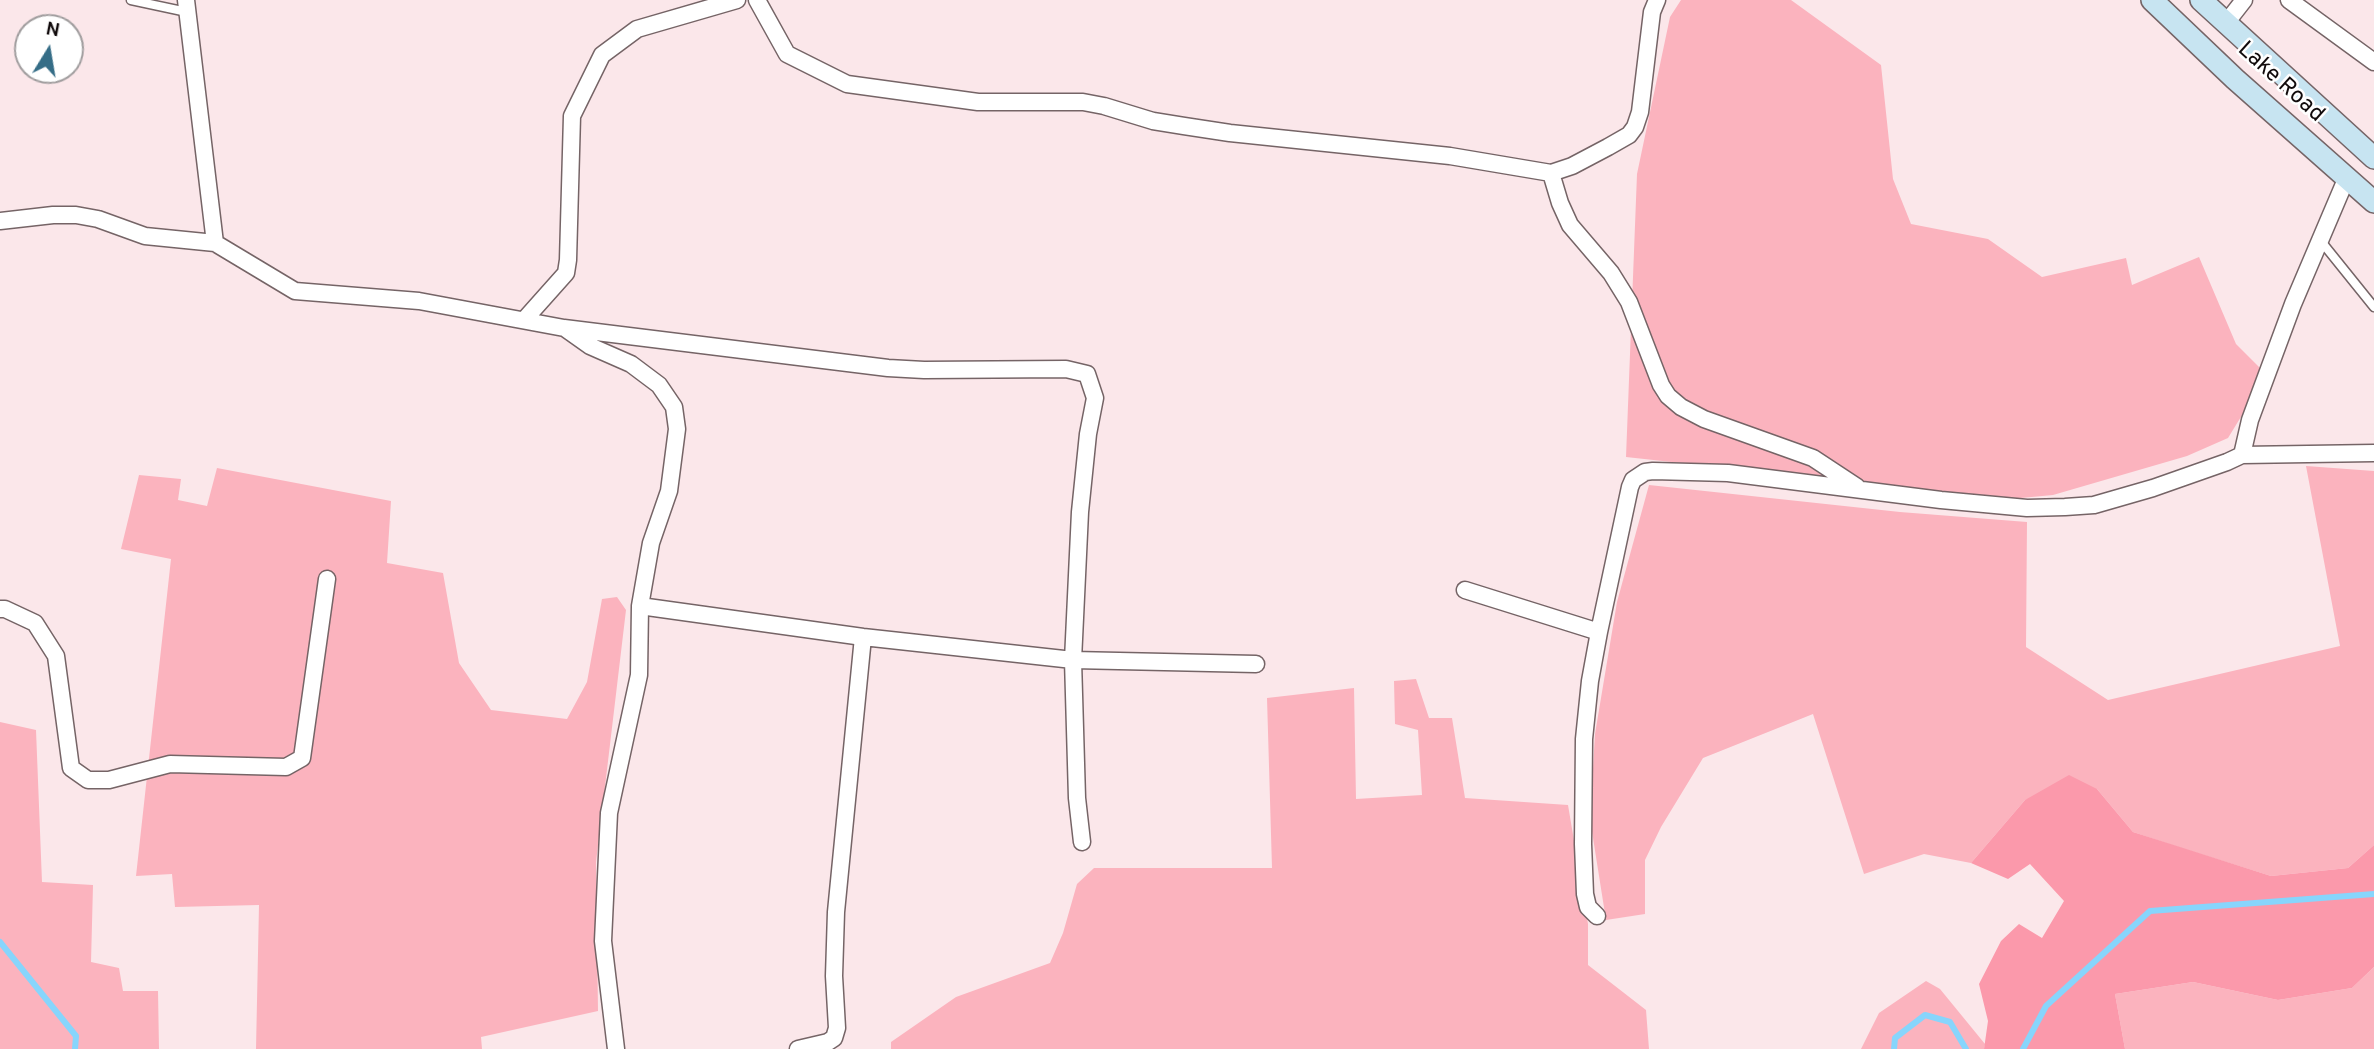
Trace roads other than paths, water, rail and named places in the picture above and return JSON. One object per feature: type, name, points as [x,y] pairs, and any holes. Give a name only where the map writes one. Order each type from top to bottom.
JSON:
[{"type":"main road","name":"Lake Road","points":[[2152,0],[2235,79],[2374,202]]},
{"type":"main road","name":"Lake Road","points":[[2201,0],[2374,158]]},
{"type":"street","points":[[525,319],[566,273],[572,116],[602,55],[636,29],[737,0]]},
{"type":"street","points":[[757,0],[786,54],[847,84],[978,102],[1083,102],[1153,121],[1195,128],[1450,156],[1551,173],[1572,166],[1608,147],[1629,135],[1635,127],[1640,112],[1652,12],[1657,0]]},
{"type":"street","points":[[2226,23],[2244,0]]},
{"type":"street","points":[[2289,0],[2370,52]]},
{"type":"street","points":[[187,6],[215,243]]},
{"type":"street","points":[[1551,173],[1559,202],[1570,225],[1611,273],[1629,302],[1661,385],[1668,396],[1681,407],[1704,419],[1814,458],[1860,489]]},
{"type":"street","points":[[2242,455],[2250,420],[2293,304],[2347,177]]},
{"type":"street","points":[[0,221],[53,215],[98,219],[145,236],[215,243],[295,290],[419,301],[564,328],[888,368],[1066,369],[1087,374],[1095,398],[1088,434],[1080,512],[1073,660],[1077,798],[1082,842]]},
{"type":"street","points":[[564,328],[590,346],[631,364],[659,385],[674,407],[677,429],[668,491],[651,543],[640,606],[639,676],[609,813],[603,941],[616,1049]]},
{"type":"street","points":[[1597,916],[1588,907],[1585,894],[1584,739],[1590,681],[1599,632],[1630,487],[1639,475],[1653,471],[1728,473],[2027,508],[2065,507],[2094,505],[2154,488],[2242,455],[2374,453]]},
{"type":"street","points":[[0,609],[35,623],[56,656],[71,768],[88,780],[109,780],[170,764],[286,767],[302,758],[327,579]]},
{"type":"street","points":[[1465,590],[1599,632]]},
{"type":"street","points":[[640,606],[863,637],[1073,660],[1256,664]]},
{"type":"street","points":[[798,1049],[828,1042],[834,1038],[837,1028],[834,976],[836,912],[863,637]]},
{"type":"lane","points":[[131,0],[187,6]]},
{"type":"lane","points":[[2320,240],[2374,307]]},
{"type":"waterway","points":[[2023,1049],[2046,1006],[2150,911],[2374,894]]},
{"type":"waterway","points":[[0,942],[76,1036],[75,1049]]},
{"type":"waterway","points":[[1894,1049],[1895,1038],[1925,1015],[1950,1022],[1966,1049]]}]
